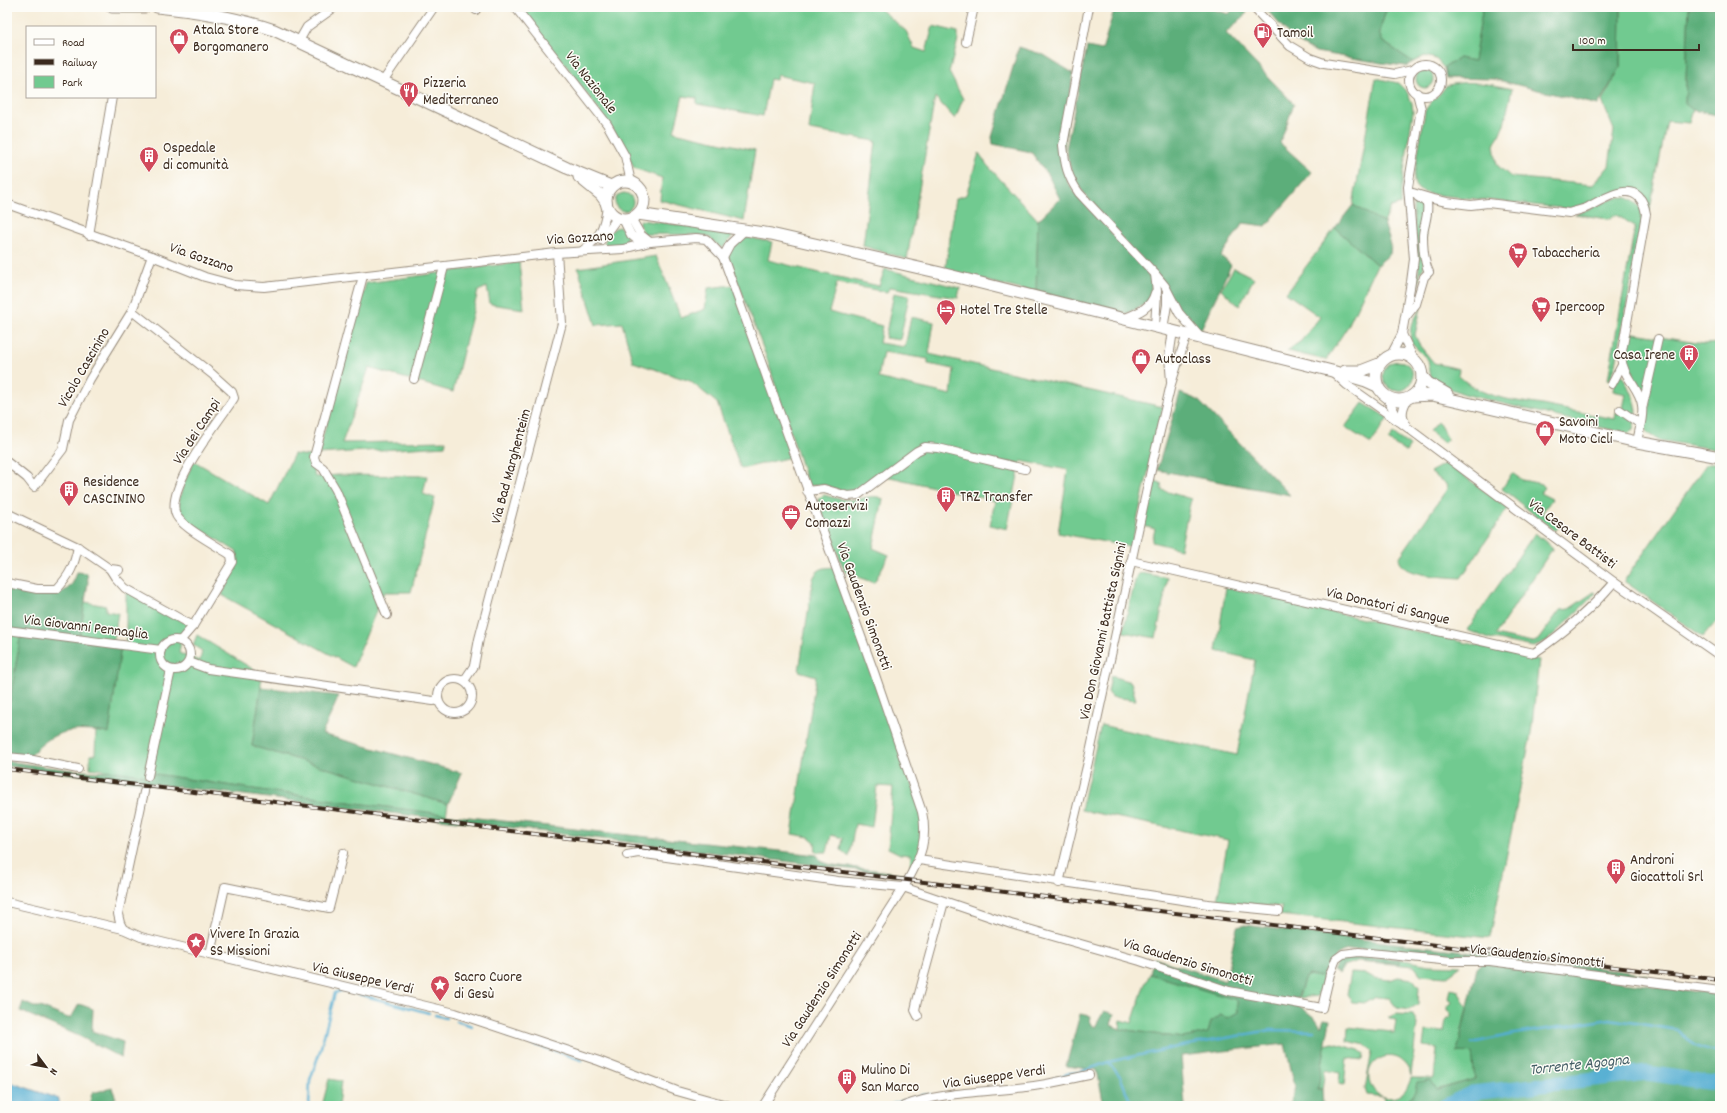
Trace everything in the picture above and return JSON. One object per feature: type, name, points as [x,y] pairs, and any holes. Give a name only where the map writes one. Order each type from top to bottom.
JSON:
[{"type":"main road","points":[[116,7],[145,7]]},
{"type":"main road","points":[[157,7],[196,9],[251,22],[299,41],[567,168],[612,186]]},
{"type":"main road","points":[[567,168],[601,194],[613,215],[627,217],[675,218],[746,230],[901,264],[1125,318],[1366,380],[1377,386],[1386,396],[1396,400],[1432,394],[1637,442],[1720,456]]},
{"type":"main road","points":[[607,204],[608,191],[612,186],[621,181],[631,182],[636,184],[642,192],[644,201],[660,212],[675,218]]},
{"type":"main road","points":[[627,217],[644,201]]},
{"type":"main road","points":[[1377,386],[1375,374],[1379,364],[1391,354],[1403,354],[1413,358],[1420,368],[1422,376],[1420,385],[1410,397]]},
{"type":"main road","points":[[1332,371],[1360,371],[1379,364]]},
{"type":"main road","points":[[1422,376],[1428,383],[1458,400]]},
{"type":"street","points":[[299,41],[307,27],[323,14],[335,7]]},
{"type":"street","points":[[383,81],[434,7]]},
{"type":"street","name":"Via Nazionale","points":[[515,7],[608,124],[625,156],[631,182]]},
{"type":"street","points":[[966,42],[974,7]]},
{"type":"street","points":[[1089,7],[1063,144],[1070,181],[1079,193],[1155,274],[1165,286],[1179,313],[1200,337]]},
{"type":"street","points":[[1253,7],[1290,46],[1310,58],[1324,63],[1395,74],[1412,70],[1417,66],[1425,64],[1432,65],[1437,69],[1441,82],[1438,90],[1432,94],[1421,109]]},
{"type":"street","points":[[1410,85],[1409,77],[1412,70]]},
{"type":"street","points":[[1395,74],[1422,96],[1432,94]]},
{"type":"street","points":[[1391,354],[1402,334],[1414,259],[1410,190],[1421,109],[1417,93]]},
{"type":"street","points":[[89,235],[112,98]]},
{"type":"street","points":[[1405,318],[1416,304],[1424,277],[1429,272],[1426,266],[1423,234],[1428,210],[1426,203],[1410,190]]},
{"type":"street","points":[[1410,190],[1433,199],[1447,202],[1471,205],[1488,203],[1569,214],[1576,210],[1588,207],[1599,200],[1621,192],[1636,195],[1644,204],[1646,214],[1621,357],[1622,365],[1628,379],[1640,397],[1643,406]]},
{"type":"street","name":"Via Gozzano","points":[[7,204],[89,235],[152,256],[205,277],[235,285],[264,287],[557,253],[623,249],[646,243],[696,238],[706,239],[714,247]]},
{"type":"street","points":[[582,251],[593,243],[601,232],[604,224],[607,204]]},
{"type":"street","points":[[582,251],[593,248],[627,217],[632,235],[646,243]]},
{"type":"street","points":[[723,257],[730,244],[746,230]]},
{"type":"street","name":"Via Gaudenzio Simonotti","points":[[714,247],[723,257],[874,672],[922,812],[925,836],[919,860],[903,887],[763,1106]]},
{"type":"street","name":"Via Bad Marghenteim","points":[[464,681],[474,666],[479,639],[562,323],[557,253]]},
{"type":"street","name":"Vicolo Cascinino","points":[[7,462],[27,478],[34,487],[63,449],[69,420],[90,379],[132,311],[152,256]]},
{"type":"street","points":[[414,379],[444,267]]},
{"type":"street","points":[[1155,274],[1163,329]]},
{"type":"street","points":[[363,276],[314,457],[316,463],[323,468],[336,490],[387,615]]},
{"type":"street","points":[[1125,318],[1138,313],[1148,306],[1153,300],[1156,285]]},
{"type":"street","points":[[1163,329],[1167,305],[1167,292]]},
{"type":"street","name":"Via dei Campi","points":[[132,311],[232,392],[234,398],[224,415],[207,436],[191,462],[175,497],[174,508],[177,517],[185,525],[231,555],[232,562],[193,626],[180,641]]},
{"type":"street","name":"Via Don Giovanni Battista Signini","points":[[1163,329],[1169,357],[1171,384]]},
{"type":"street","name":"Via Don Giovanni Battista Signini","points":[[1059,883],[1090,755],[1131,561],[1171,384],[1187,334]]},
{"type":"street","points":[[1402,334],[1413,358]]},
{"type":"street","points":[[1637,442],[1643,406],[1658,339]]},
{"type":"street","points":[[1612,384],[1622,365]]},
{"type":"street","name":"Via Cesare Battisti","points":[[1332,371],[1347,385],[1400,422],[1614,582],[1720,656]]},
{"type":"street","name":"Via Cesare Battisti","points":[[1386,396],[1400,422]]},
{"type":"street","points":[[1410,397],[1403,407],[1402,416],[1410,430]]},
{"type":"street","points":[[1620,410],[1640,424]]},
{"type":"street","points":[[807,491],[824,489],[848,496],[858,495],[917,451],[925,447],[938,448],[1025,469]]},
{"type":"street","points":[[7,513],[78,547],[110,568],[118,570]]},
{"type":"street","points":[[7,583],[37,589],[57,589],[67,578],[74,564],[78,547]]},
{"type":"street","name":"Via Donatori di Sangue","points":[[1131,561],[1534,653],[1554,640],[1614,582]]},
{"type":"street","points":[[110,568],[115,577],[125,588],[193,626]]},
{"type":"street","name":"Via Giovanni Pennaglia","points":[[7,630],[161,650]]},
{"type":"street","points":[[171,640],[180,641],[185,643],[190,652],[189,662],[182,669],[171,670],[167,668],[161,660],[161,650],[163,646],[171,640]]},
{"type":"street","points":[[189,662],[208,669],[433,701],[438,700]]},
{"type":"street","points":[[148,774],[171,670]]},
{"type":"street","points":[[453,678],[464,681],[471,690],[472,695],[465,710],[454,713],[449,712],[444,709],[438,700],[439,688],[442,684],[453,678]]},
{"type":"street","points":[[7,757],[28,759],[78,769]]},
{"type":"street","points":[[123,929],[118,914],[144,792]]},
{"type":"street","points":[[210,954],[226,887],[329,908],[343,853]]},
{"type":"street","points":[[627,855],[638,853],[838,881],[903,887]]},
{"type":"street","points":[[919,860],[1059,883],[1208,904],[1279,911]]},
{"type":"street","name":"Via Gaudenzio Simonotti","points":[[903,887],[1011,924],[1140,961],[1228,991],[1322,1008],[1330,974],[1336,959],[1343,954],[1359,952],[1451,961],[1490,961],[1720,991]]},
{"type":"street","name":"Via Giuseppe Verdi","points":[[7,902],[123,929],[142,937],[455,1013],[599,1061],[677,1091],[730,1106]]},
{"type":"street","points":[[918,1016],[916,1010],[917,1001],[944,902]]},
{"type":"street","name":"Via Giuseppe Verdi","points":[[904,1106],[912,1103],[958,1095],[1027,1087],[1089,1075]]},
{"type":"green space","points":[[517,7],[878,7],[906,31],[914,48],[926,52],[933,26],[958,32],[958,40],[949,72],[963,99],[955,119],[935,97],[907,259],[863,246],[876,141],[809,130],[815,83],[777,75],[776,80],[770,79],[763,116],[697,104],[697,98],[683,96],[674,132],[755,150],[744,221],[660,200],[662,178],[634,168],[621,141],[565,64]]},
{"type":"green space","points":[[1115,7],[1205,7],[1229,14],[1234,7],[1242,7],[1247,13],[1226,33],[1294,104],[1280,143],[1312,172],[1266,226],[1243,223],[1221,256],[1231,265],[1200,331],[1190,322],[1073,180],[1066,149],[1087,47],[1102,50]]},
{"type":"green space","points":[[1264,7],[1387,7],[1379,33],[1382,41],[1413,62],[1406,66],[1316,52],[1294,40]]},
{"type":"green space","points":[[1387,7],[1480,7],[1482,12],[1474,62],[1459,58],[1444,68],[1436,59],[1425,56],[1413,62],[1382,41],[1379,33]]},
{"type":"green space","points":[[1480,7],[1621,7],[1620,68],[1598,105],[1494,79],[1446,78],[1444,68],[1459,58],[1474,61],[1482,12]]},
{"type":"green space","points":[[1621,7],[1689,7],[1685,103],[1693,110],[1689,123],[1667,121],[1649,214],[1631,189],[1571,209],[1429,194],[1416,187],[1414,177],[1425,111],[1429,104],[1446,86],[1462,83],[1487,84],[1512,89],[1504,125],[1494,145],[1497,165],[1511,177],[1593,185],[1609,166],[1614,130],[1602,101],[1620,68]]},
{"type":"green space","points":[[1689,7],[1720,7],[1720,116],[1693,110],[1685,104]]},
{"type":"green space","points":[[1019,47],[1044,55],[1073,73],[1062,162],[1068,183],[1077,195],[1152,277],[1151,295],[1147,303],[1126,314],[1036,293],[1038,220],[1060,199],[1049,177],[1031,152],[993,144],[992,137]]},
{"type":"green space","points":[[1425,70],[1431,73],[1434,79],[1431,85],[1425,88],[1419,85],[1416,79],[1419,73]]},
{"type":"green space","points":[[1376,78],[1398,83],[1407,92],[1412,103],[1413,112],[1401,191],[1401,204],[1391,207],[1384,223],[1353,205]]},
{"type":"green space","points":[[979,153],[987,165],[1038,220],[1036,293],[945,271],[956,198],[966,195]]},
{"type":"green space","points":[[624,193],[630,196],[633,202],[630,208],[624,211],[618,208],[615,202],[618,196]]},
{"type":"green space","points":[[1620,197],[1632,200],[1641,208],[1642,221],[1616,364],[1610,380],[1608,379],[1635,226],[1616,215],[1608,219],[1575,214]]},
{"type":"green space","points":[[1414,199],[1426,207],[1424,267],[1420,273],[1417,292],[1414,292],[1419,270],[1413,212]]},
{"type":"green space","points":[[1353,205],[1384,223],[1391,245],[1390,254],[1377,265],[1335,228]]},
{"type":"green space","points":[[640,220],[736,232],[722,249],[709,237],[699,235],[644,234],[638,223]]},
{"type":"green space","points":[[619,227],[627,232],[626,241],[622,244],[606,245],[604,243],[610,233]]},
{"type":"green space","points":[[1335,228],[1377,265],[1348,326],[1326,360],[1287,351],[1301,341],[1320,317],[1286,293]]},
{"type":"green space","points":[[743,238],[772,242],[768,260],[816,272],[879,286],[885,269],[960,288],[958,298],[890,287],[887,292],[837,283],[829,312],[882,326],[879,343],[905,347],[911,317],[934,322],[929,354],[1163,407],[1131,547],[1058,533],[1068,470],[1021,461],[1007,529],[990,525],[995,501],[877,474],[859,489],[847,493],[822,484],[808,486],[766,356],[728,256],[732,248]],"holes":[[[883,352],[928,359],[928,364],[954,369],[951,395],[878,378]]]},
{"type":"green space","points":[[656,256],[681,318],[705,309],[708,288],[733,285],[795,456],[741,469],[717,403],[690,381],[633,362],[622,323],[596,325],[578,268]]},
{"type":"green space","points":[[519,262],[524,309],[490,304],[487,287],[478,291],[453,392],[369,368],[342,443],[446,441],[445,446],[318,454],[366,283]]},
{"type":"green space","points":[[1234,268],[1254,278],[1239,306],[1221,289]]},
{"type":"green space","points":[[894,293],[909,296],[900,340],[885,338]]},
{"type":"green space","points":[[1421,307],[1415,335],[1420,346],[1434,363],[1459,369],[1458,375],[1467,383],[1477,389],[1497,397],[1615,419],[1616,412],[1622,413],[1626,394],[1613,391],[1614,383],[1620,372],[1634,397],[1637,411],[1633,430],[1629,433],[1608,429],[1464,394],[1444,386],[1431,378],[1428,360],[1413,345],[1410,338],[1411,326]]},
{"type":"green space","points":[[1628,332],[1704,344],[1720,343],[1720,450],[1658,440],[1647,433],[1645,427],[1648,407],[1651,405],[1641,394],[1624,361]]},
{"type":"green space","points":[[1398,361],[1408,366],[1413,376],[1408,386],[1398,391],[1388,386],[1383,376],[1388,366]]},
{"type":"green space","points":[[1180,393],[1198,400],[1290,495],[1157,470]]},
{"type":"green space","points":[[1363,403],[1388,418],[1371,444],[1345,427]]},
{"type":"green space","points":[[1438,422],[1448,439],[1444,443],[1429,431]]},
{"type":"green space","points":[[1393,434],[1410,446],[1406,452],[1388,440]]},
{"type":"green space","points":[[294,454],[310,456],[315,477],[338,475],[427,476],[423,494],[435,498],[411,592],[384,592],[353,667],[222,595],[236,566],[237,552],[186,520],[178,511],[183,485],[194,461],[269,505]]},
{"type":"green space","points":[[1446,463],[1508,508],[1461,578],[1414,572],[1402,565],[1399,558],[1447,489],[1446,484],[1430,472]]},
{"type":"green space","points":[[1707,463],[1720,463],[1720,617],[1703,637],[1624,581]]},
{"type":"green space","points":[[1512,473],[1522,480],[1542,484],[1545,488],[1540,493],[1552,499],[1542,513],[1560,526],[1555,531],[1502,489]]},
{"type":"green space","points":[[1153,480],[1161,483],[1162,490],[1191,499],[1180,549],[1152,542],[1155,529],[1143,526]]},
{"type":"green space","points":[[824,495],[848,500],[871,497],[879,497],[883,499],[873,548],[889,555],[874,583],[845,572],[819,505],[818,499]]},
{"type":"green space","points":[[1535,533],[1553,548],[1495,635],[1532,643],[1538,640],[1560,610],[1569,609],[1594,592],[1596,593],[1548,640],[1533,647],[1492,640],[1467,630]]},
{"type":"green space","points":[[836,567],[922,812],[923,848],[910,867],[911,855],[900,854],[888,848],[893,787],[877,786],[872,827],[855,824],[849,857],[841,850],[843,838],[831,835],[827,852],[816,852],[815,842],[809,837],[792,834],[816,676],[799,671],[813,579],[819,570]]},
{"type":"green space","points":[[77,572],[87,573],[88,582],[79,640],[121,645],[109,733],[96,731],[64,732],[46,741],[28,759],[7,757],[7,702],[10,702],[21,632],[7,630],[7,588],[38,595],[58,594],[66,590],[73,583]]},
{"type":"green space","points":[[1140,573],[1168,578],[1156,638],[1123,632],[1136,577]]},
{"type":"green space","points":[[1226,587],[1539,660],[1531,734],[1490,938],[1279,915],[1282,907],[1217,901],[1228,840],[1081,810],[1101,725],[1237,755],[1255,660],[1216,651]]},
{"type":"green space","points":[[126,590],[191,626],[181,641],[179,653],[200,661],[202,651],[193,645],[197,635],[261,674],[261,687],[252,746],[448,804],[446,815],[245,788],[149,773],[148,776],[90,768],[90,755],[95,755],[96,731],[109,733],[121,645],[126,646]]},
{"type":"green space","points":[[85,602],[106,606],[106,611],[118,613],[113,644],[79,640]]},
{"type":"green space","points":[[7,630],[21,632],[10,702],[7,702]]},
{"type":"green space","points":[[1111,676],[1131,682],[1136,700],[1112,697],[1108,692]]},
{"type":"green space","points":[[261,687],[339,696],[322,734],[462,773],[448,804],[252,746]]},
{"type":"green space","points":[[7,761],[76,770],[108,770],[148,776],[149,773],[315,798],[565,828],[817,855],[822,862],[832,865],[906,874],[905,876],[7,766]]},
{"type":"green space","points":[[1245,925],[1597,968],[1647,975],[1648,979],[1542,964],[1360,949],[1350,950],[1342,952],[1334,958],[1329,967],[1319,977],[1309,975],[1304,979],[1296,1003],[1316,1019],[1321,1027],[1324,1019],[1330,1020],[1318,1089],[1322,1089],[1323,1106],[1283,1106],[1291,1103],[1295,1086],[1285,1044],[1181,1056],[1185,1106],[1104,1106],[1097,1070],[1066,1066],[1080,1014],[1091,1016],[1090,1023],[1095,1027],[1104,1011],[1114,1014],[1111,1025],[1120,1029],[1183,1038],[1208,1033],[1211,1022],[1220,1015],[1228,1018],[1238,1012],[1237,1000],[1150,974],[1154,958],[1225,981],[1237,927]]},
{"type":"green space","points":[[1348,955],[1399,959],[1399,963],[1355,959],[1347,960],[1337,973],[1333,971],[1338,960]]},
{"type":"green space","points":[[1355,959],[1399,963],[1399,959],[1429,965],[1461,966],[1446,977],[1421,975],[1414,966],[1358,961],[1344,966],[1339,974],[1337,973],[1347,960]]},
{"type":"green space","points":[[1482,963],[1720,995],[1720,1083],[1648,1073],[1472,1092],[1437,1106],[1396,1106],[1414,1096],[1417,1082],[1431,1080],[1437,1090],[1475,1079],[1472,1053],[1457,1052],[1477,968]]},
{"type":"green space","points":[[1325,972],[1318,996],[1299,998],[1304,979],[1309,975],[1319,977]]},
{"type":"green space","points":[[1351,973],[1367,974],[1374,978],[1390,980],[1398,977],[1413,979],[1419,987],[1418,1004],[1409,1010],[1397,1008],[1389,998],[1376,997],[1366,1003],[1352,1002],[1347,994]]},
{"type":"green space","points":[[1150,974],[1237,1000],[1238,1012],[1228,1018],[1220,1015],[1211,1022],[1208,1033],[1183,1038],[1120,1029],[1121,1020],[1132,1023],[1144,986]]},
{"type":"green space","points":[[1450,988],[1458,991],[1467,1007],[1457,1052],[1472,1052],[1475,1079],[1414,1096],[1396,1106],[1384,1106],[1385,1097],[1390,1098],[1400,1095],[1407,1088],[1411,1078],[1434,1078],[1437,1048],[1423,1046],[1425,1031],[1444,1032],[1446,1020],[1450,1016],[1450,1012],[1447,1010],[1448,1006],[1452,1002],[1448,998]]},
{"type":"green space","points":[[23,1002],[68,1018],[71,1018],[79,1004],[93,1009],[92,1031],[123,1042],[121,1058],[79,1036],[20,1011]]},
{"type":"green space","points":[[1397,1014],[1413,1015],[1417,1024],[1411,1076],[1407,1066],[1400,1059],[1393,1057],[1384,1057],[1377,1060],[1372,1066],[1369,1074],[1370,1083],[1375,1092],[1384,1097],[1367,1095],[1365,1089],[1372,1051],[1366,1045],[1347,1041],[1348,1027],[1392,1032],[1391,1034],[1394,1034],[1396,1020],[1389,1019],[1389,1017]]},
{"type":"green space","points":[[1333,1043],[1359,1050],[1364,1054],[1363,1060],[1347,1058],[1344,1085],[1339,1084],[1340,1073],[1325,1070],[1322,1089],[1318,1089],[1325,1045]]},
{"type":"green space","points":[[1648,1074],[1720,1085],[1720,1106],[1442,1106],[1472,1094]]},
{"type":"green space","points":[[329,1079],[341,1081],[338,1106],[322,1106]]},
{"type":"green space","points":[[112,1088],[116,1098],[96,1106],[89,1105],[92,1093]]},
{"type":"water","points":[[7,1081],[59,1099],[59,1106],[7,1106]]},
{"type":"waterway","points":[[309,1106],[310,1080],[320,1051],[335,993],[343,990],[429,1013]]},
{"type":"waterway","points":[[435,1015],[446,1018]]},
{"type":"waterway","points":[[1472,1043],[1509,1035],[1610,1019],[1678,1030],[1687,1040],[1697,1046],[1720,1053]]},
{"type":"waterway","points":[[456,1021],[472,1026]]},
{"type":"waterway","points":[[1053,1079],[1070,1073],[1081,1072],[1108,1062],[1177,1047],[1270,1030],[1314,1031]]},
{"type":"waterway","points":[[508,1036],[582,1060]]},
{"type":"waterway","points":[[1108,1062],[1120,1076],[1132,1106]]},
{"type":"waterway","name":"Torrente Agogna","points":[[1445,1106],[1472,1093],[1647,1073],[1720,1084]]},
{"type":"waterway","points":[[887,1106],[923,1095],[931,1095]]},
{"type":"tunnel","points":[[144,792],[148,776]]},
{"type":"railway","points":[[7,769],[1720,980]]},
{"type":"place","name":"Tamoil","points":[[1263,49]]},
{"type":"place","name":"Atala Store Borgomanero","points":[[179,55]]},
{"type":"place","name":"Pizzeria Mediterraneo","points":[[409,108]]},
{"type":"place","name":"Ospedale di comunità","points":[[149,173]]},
{"type":"place","name":"Tabaccheria","points":[[1518,269]]},
{"type":"place","name":"Ipercoop","points":[[1541,323]]},
{"type":"place","name":"Hotel Tre Stelle","points":[[946,326]]},
{"type":"place","name":"Casa Irene","points":[[1689,371]]},
{"type":"place","name":"Autoclass","points":[[1141,375]]},
{"type":"place","name":"Savoini Moto Cicli","points":[[1545,447]]},
{"type":"place","name":"Residence CASCININO","points":[[69,507]]},
{"type":"place","name":"TRZ Transfer","points":[[946,513]]},
{"type":"place","name":"Autoservizi Comazzi","points":[[791,531]]},
{"type":"place","name":"Androni Giocattoli Srl","points":[[1616,885]]},
{"type":"place","name":"Vivere In Grazia SS Missioni","points":[[196,959]]},
{"type":"place","name":"Sacro Cuore di Gesù","points":[[440,1002]]},
{"type":"place","name":"Mulino Di San Marco","points":[[847,1095]]}]
